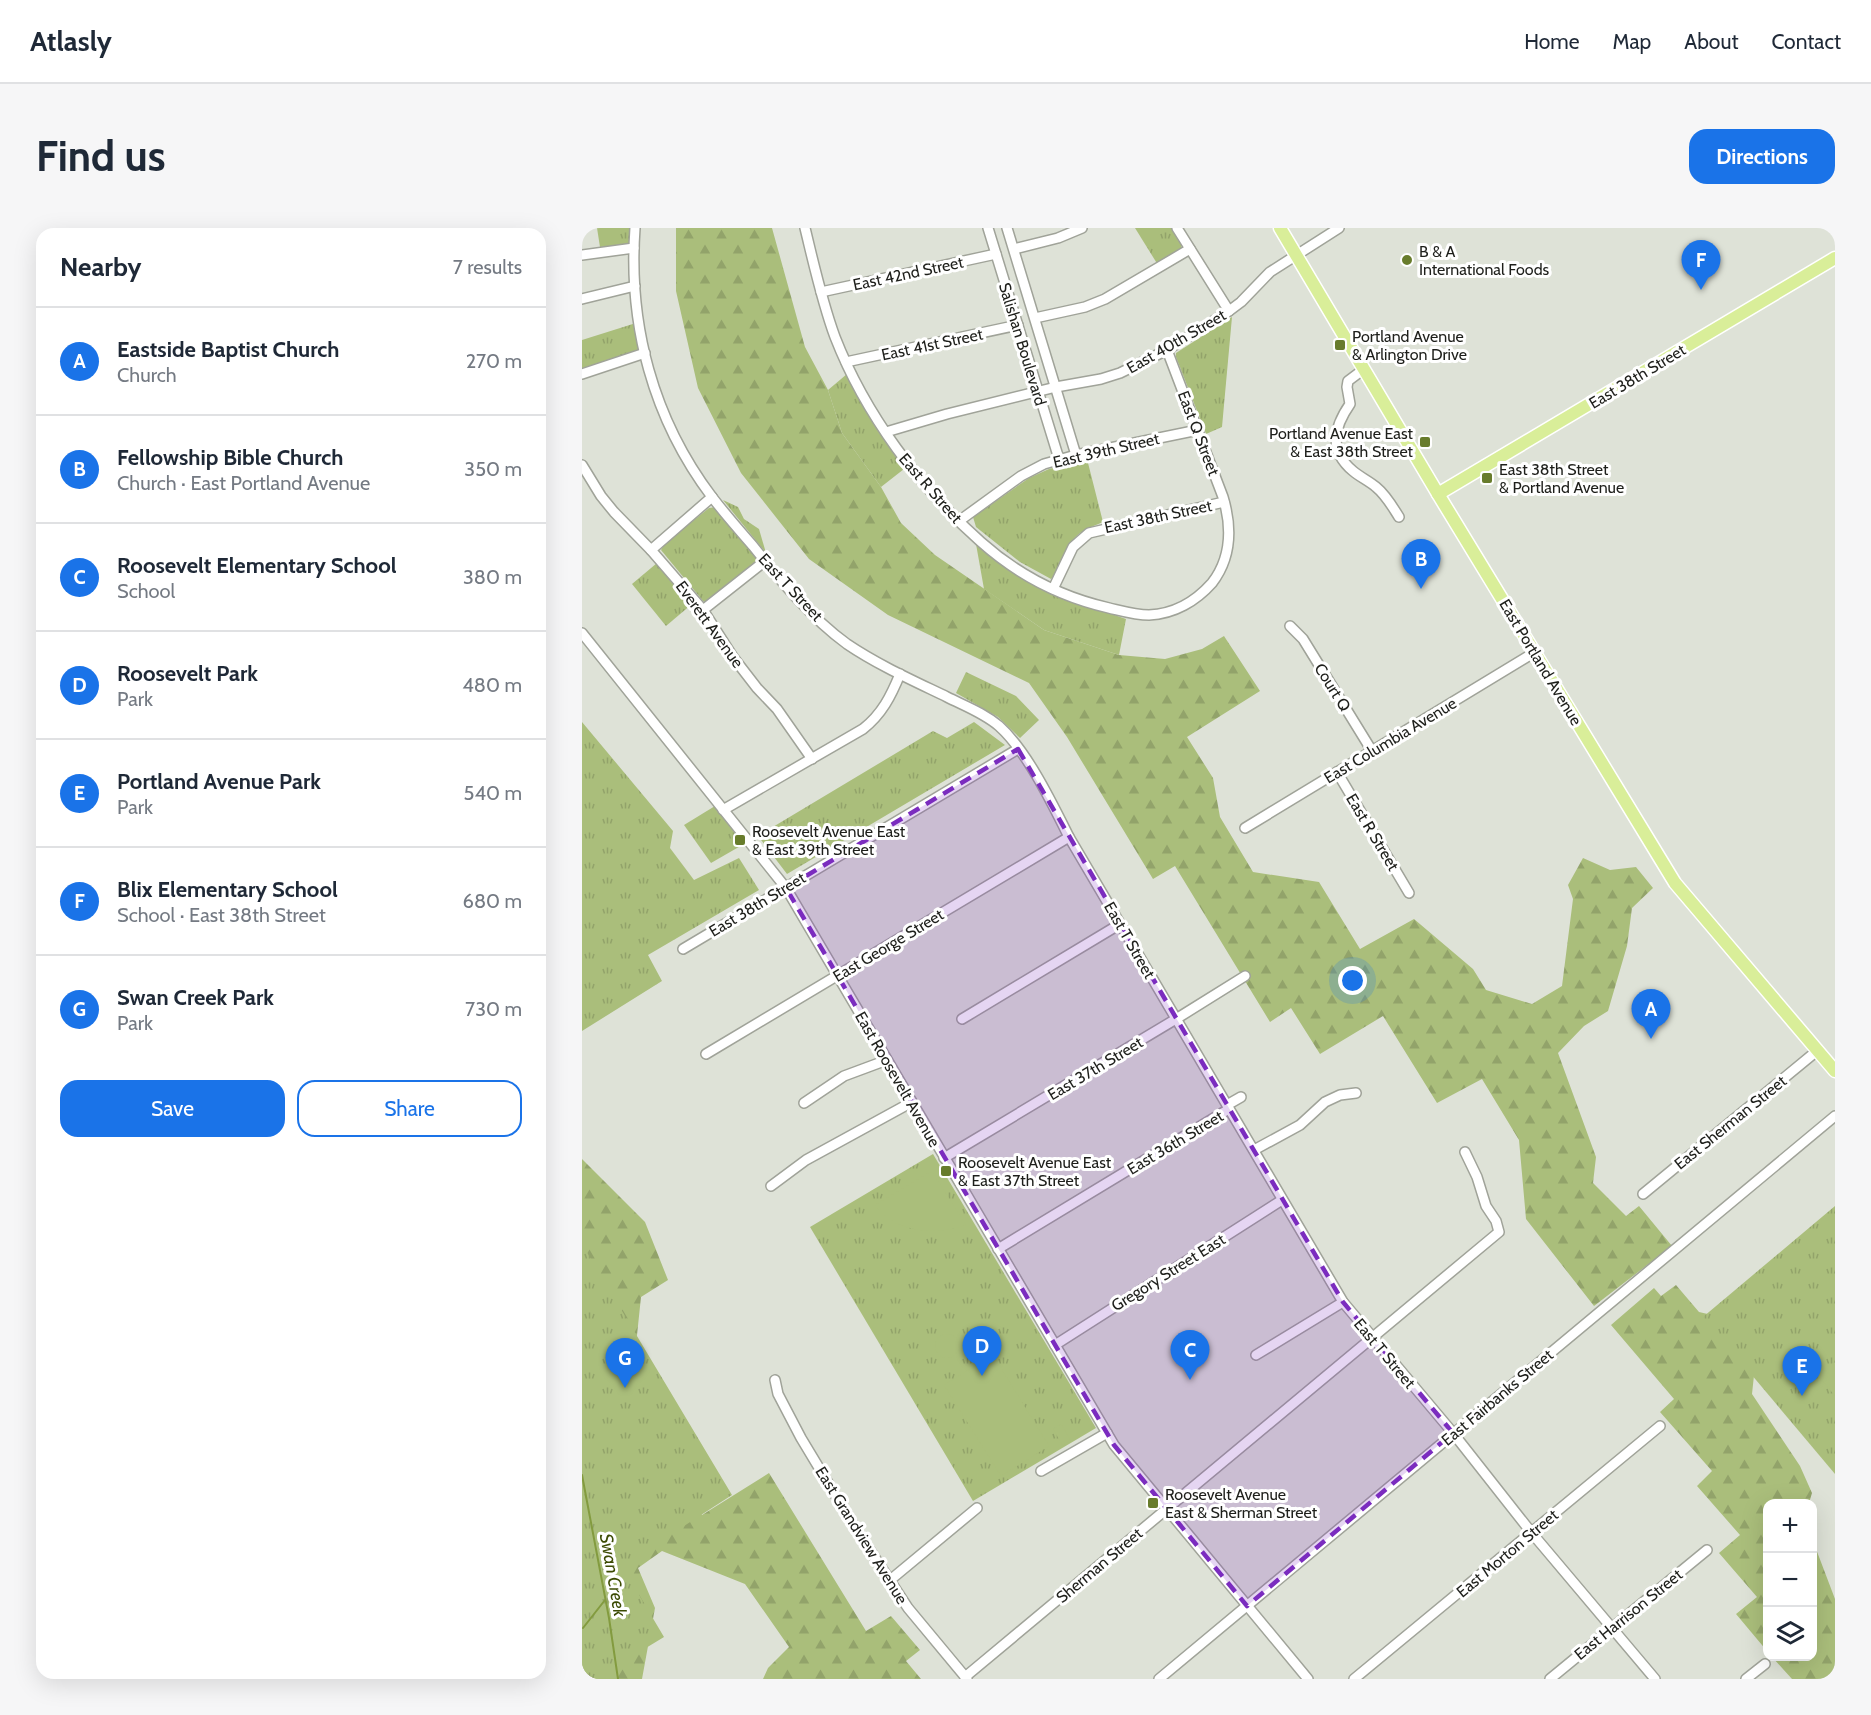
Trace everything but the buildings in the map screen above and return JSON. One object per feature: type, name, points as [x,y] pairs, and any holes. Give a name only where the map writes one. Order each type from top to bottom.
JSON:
[{"type":"main road","name":"East Portland Avenue","points":[[1280,228],[1438,494],[1675,883],[1835,1071]]},
{"type":"main road","name":"East 38th Street","points":[[1438,494],[1835,258]]},
{"type":"street","name":"East T Street","points":[[635,228],[635,304],[656,392],[669,425],[712,497],[789,589],[847,643],[900,674],[991,720],[1005,732],[1050,798],[1069,837],[1343,1302],[1531,1532],[1655,1679]]},
{"type":"street","name":"East R Street","points":[[805,228],[821,292],[846,362],[886,432],[916,475],[959,521],[1008,564],[1072,597],[1129,613],[1150,615],[1182,607]]},
{"type":"street","name":"Salishan Boulevard","points":[[988,228],[1059,459]]},
{"type":"street","name":"Salishan Boulevard","points":[[1007,228],[1077,455]]},
{"type":"street","points":[[1014,249],[1058,238],[1082,228]]},
{"type":"street","points":[[1177,228],[1228,311]]},
{"type":"street","name":"East 40th Street","points":[[886,432],[947,414],[1120,373],[1167,350],[1228,311],[1241,302],[1270,272],[1339,228]]},
{"type":"street","points":[[582,255],[634,248]]},
{"type":"street","points":[[1035,318],[1085,307],[1105,299],[1190,249]]},
{"type":"street","name":"East 42nd Street","points":[[821,292],[996,254]]},
{"type":"street","points":[[582,299],[634,286]]},
{"type":"street","name":"East 41st Street","points":[[846,362],[1018,325]]},
{"type":"street","name":"East Q Street","points":[[1167,350],[1229,519],[1230,537],[1221,568],[1205,591],[1182,607]]},
{"type":"street","points":[[582,374],[645,353]]},
{"type":"street","points":[[1364,369],[1348,381],[1350,404],[1338,423],[1336,445],[1350,468],[1386,496],[1399,517]]},
{"type":"street","name":"East 39th Street","points":[[959,521],[1028,471],[1059,459],[1198,430]]},
{"type":"street","name":"Everett Avenue","points":[[582,465],[608,504],[704,610],[732,657],[777,709],[812,759]]},
{"type":"street","points":[[651,550],[712,497]]},
{"type":"street","name":"East 38th Street","points":[[1053,589],[1073,547],[1089,533],[1224,502]]},
{"type":"street","points":[[704,610],[765,561]]},
{"type":"street","name":"Court Q","points":[[1290,626],[1303,639],[1372,751]]},
{"type":"street","name":"East Roosevelt Avenue","points":[[582,633],[786,888],[1114,1445],[1308,1679]]},
{"type":"street","name":"East Columbia Avenue","points":[[1245,828],[1535,652]]},
{"type":"street","points":[[723,810],[873,722],[888,701],[900,674]]},
{"type":"street","name":"East 38th Street","points":[[682,949],[1018,749]]},
{"type":"street","name":"East R Street","points":[[1337,772],[1409,892]]},
{"type":"street","name":"East George Street","points":[[706,1054],[1069,837]]},
{"type":"street","points":[[962,1019],[1120,924]]},
{"type":"street","name":"East 37th Street","points":[[944,1158],[1245,976]]},
{"type":"street","name":"East Sherman Street","points":[[1643,1194],[1818,1050]]},
{"type":"street","points":[[804,1103],[844,1076],[887,1060]]},
{"type":"street","points":[[1254,1150],[1300,1125],[1325,1102],[1340,1095],[1356,1093]]},
{"type":"street","name":"East 36th Street","points":[[998,1250],[1241,1097]]},
{"type":"street","points":[[771,1186],[806,1160],[821,1154],[912,1102]]},
{"type":"street","name":"East Fairbanks Street","points":[[1159,1679],[1835,1116]]},
{"type":"street","points":[[1372,1338],[1499,1232],[1496,1221],[1486,1206],[1478,1176],[1465,1152]]},
{"type":"street","name":"Gregory Street East","points":[[1054,1345],[1282,1200]]},
{"type":"street","points":[[1256,1354],[1343,1302]]},
{"type":"street","name":"Sherman Street","points":[[966,1678],[1372,1338]]},
{"type":"street","name":"East Grandview Avenue","points":[[774,1380],[778,1394],[801,1438],[889,1581],[908,1608],[966,1678]]},
{"type":"street","name":"East Morton Street","points":[[1354,1679],[1660,1426]]},
{"type":"street","points":[[1041,1472],[1107,1434]]},
{"type":"street","points":[[889,1581],[977,1508]]},
{"type":"street","name":"East Harrison Street","points":[[1550,1679],[1707,1550]]},
{"type":"street","points":[[1746,1679],[1765,1664]]},
{"type":"highlighted area","points":[[1018,749],[1343,1302],[1453,1433],[1247,1606],[1114,1445],[786,888]]},
{"type":"green space","points":[[597,228],[632,228],[631,243],[600,247]]},
{"type":"green space","points":[[676,228],[772,228],[805,347],[828,390],[842,433],[881,487],[901,523],[935,555],[1044,630],[1119,655],[1165,659],[1202,649],[1224,636],[1260,691],[1187,737],[1213,778],[1220,817],[1253,872],[1319,882],[1360,949],[1414,919],[1473,969],[1486,990],[1532,1004],[1562,986],[1573,899],[1568,885],[1583,858],[1610,870],[1636,867],[1653,888],[1632,908],[1627,946],[1608,1011],[1584,1026],[1558,1053],[1596,1157],[1593,1183],[1626,1216],[1639,1206],[1672,1246],[1594,1306],[1526,1219],[1519,1140],[1482,1079],[1437,1103],[1383,1016],[1320,1054],[1291,1008],[1270,1022],[1175,866],[1153,879],[1067,737],[1029,683],[888,615],[809,559],[741,473],[698,388],[676,291]]},
{"type":"green space","points":[[1135,228],[1172,228],[1182,244],[1181,249],[1158,265]]},
{"type":"green space","points":[[1232,317],[1222,427],[1206,434],[1176,353]]},
{"type":"green space","points":[[636,323],[641,349],[639,352],[582,373],[582,340]]},
{"type":"green space","points":[[847,374],[874,425],[904,469],[881,487],[842,433],[828,390]]},
{"type":"green space","points":[[1087,459],[1103,522],[1075,537],[1062,564],[1051,579],[1020,562],[976,527],[973,517],[1029,478],[1049,469]]},
{"type":"green space","points":[[723,500],[738,507],[744,519],[759,529],[766,553]]},
{"type":"green space","points":[[716,507],[758,558],[758,562],[707,603],[661,550],[665,543],[709,508]]},
{"type":"green space","points":[[976,544],[1013,572],[1054,594],[1126,619],[1119,655],[1044,630],[984,589]]},
{"type":"green space","points":[[657,563],[692,604],[666,626],[632,584]]},
{"type":"green space","points":[[966,672],[1016,696],[1039,720],[1020,738],[998,717],[956,693]]},
{"type":"green space","points":[[582,722],[673,831],[670,848],[694,880],[739,858],[759,890],[648,955],[662,981],[582,1031]]},
{"type":"green space","points":[[974,722],[1005,745],[787,874],[758,836],[933,731],[947,738]]},
{"type":"green space","points":[[715,806],[744,844],[711,863],[684,825]]},
{"type":"green space","points":[[933,1154],[1096,1428],[973,1501],[810,1227]]},
{"type":"green space","points":[[582,1159],[645,1222],[668,1280],[641,1297],[632,1383],[702,1515],[769,1473],[866,1631],[891,1616],[920,1650],[906,1661],[921,1679],[763,1679],[768,1668],[789,1647],[745,1584],[662,1551],[638,1568],[655,1608],[642,1679],[582,1679]]},
{"type":"green space","points":[[930,1172],[933,1173],[966,1225],[942,1230],[917,1230],[893,1221],[875,1205]]},
{"type":"green space","points":[[1835,1206],[1835,1474],[1703,1317]]},
{"type":"green space","points":[[582,1244],[732,1495],[622,1566],[664,1637],[608,1671],[609,1679],[582,1679]]},
{"type":"green space","points":[[1676,1285],[1699,1312],[1712,1315],[1755,1366],[1752,1394],[1800,1466],[1812,1493],[1810,1499],[1763,1499],[1763,1646],[1736,1614],[1757,1597],[1719,1553],[1740,1535],[1697,1486],[1712,1471],[1660,1412],[1674,1399],[1611,1325],[1654,1288],[1661,1296]]},
{"type":"green space","points":[[947,1334],[955,1338],[959,1346],[955,1354],[947,1358],[939,1354],[935,1346],[939,1338]]},
{"type":"green space","points":[[993,1355],[1049,1446],[1001,1476],[944,1385]]},
{"type":"green space","points":[[1800,1359],[1818,1381],[1807,1389],[1789,1367]]},
{"type":"green space","points":[[1835,1363],[1835,1396],[1818,1375]]},
{"type":"green space","points":[[1061,1424],[1071,1441],[1063,1446],[1053,1429]]},
{"type":"green space","points":[[1817,1552],[1835,1599],[1835,1679],[1792,1679],[1776,1661],[1817,1661]]},
{"type":"waterway","name":"Swan Creek","points":[[582,1475],[618,1679]]},
{"type":"waterway","points":[[583,1628],[605,1600]]},
{"type":"place","name":"B & A International Foods","points":[[1407,260]]},
{"type":"place","name":"Blix Elementary School","points":[[1701,290]]},
{"type":"place","name":"Portland Avenue & Arlington Drive","points":[[1340,345]]},
{"type":"place","name":"Portland Avenue East & East 38th Street","points":[[1425,442]]},
{"type":"place","name":"East 38th Street & Portland Avenue","points":[[1487,478]]},
{"type":"place","name":"Fellowship Bible Church","points":[[1421,589]]},
{"type":"place","name":"Roosevelt Avenue East & East 39th Street","points":[[740,840]]},
{"type":"place","name":"Eastside Baptist Church","points":[[1651,1039]]},
{"type":"place","name":"Roosevelt Avenue East & East 37th Street","points":[[946,1171]]},
{"type":"place","name":"Roosevelt Park","points":[[982,1376]]},
{"type":"place","name":"Roosevelt Elementary School","points":[[1190,1380]]},
{"type":"place","name":"Swan Creek Park","points":[[625,1388]]},
{"type":"place","name":"Portland Avenue Park","points":[[1802,1396]]},
{"type":"place","name":"Roosevelt Avenue East & Sherman Street","points":[[1153,1503]]}]
